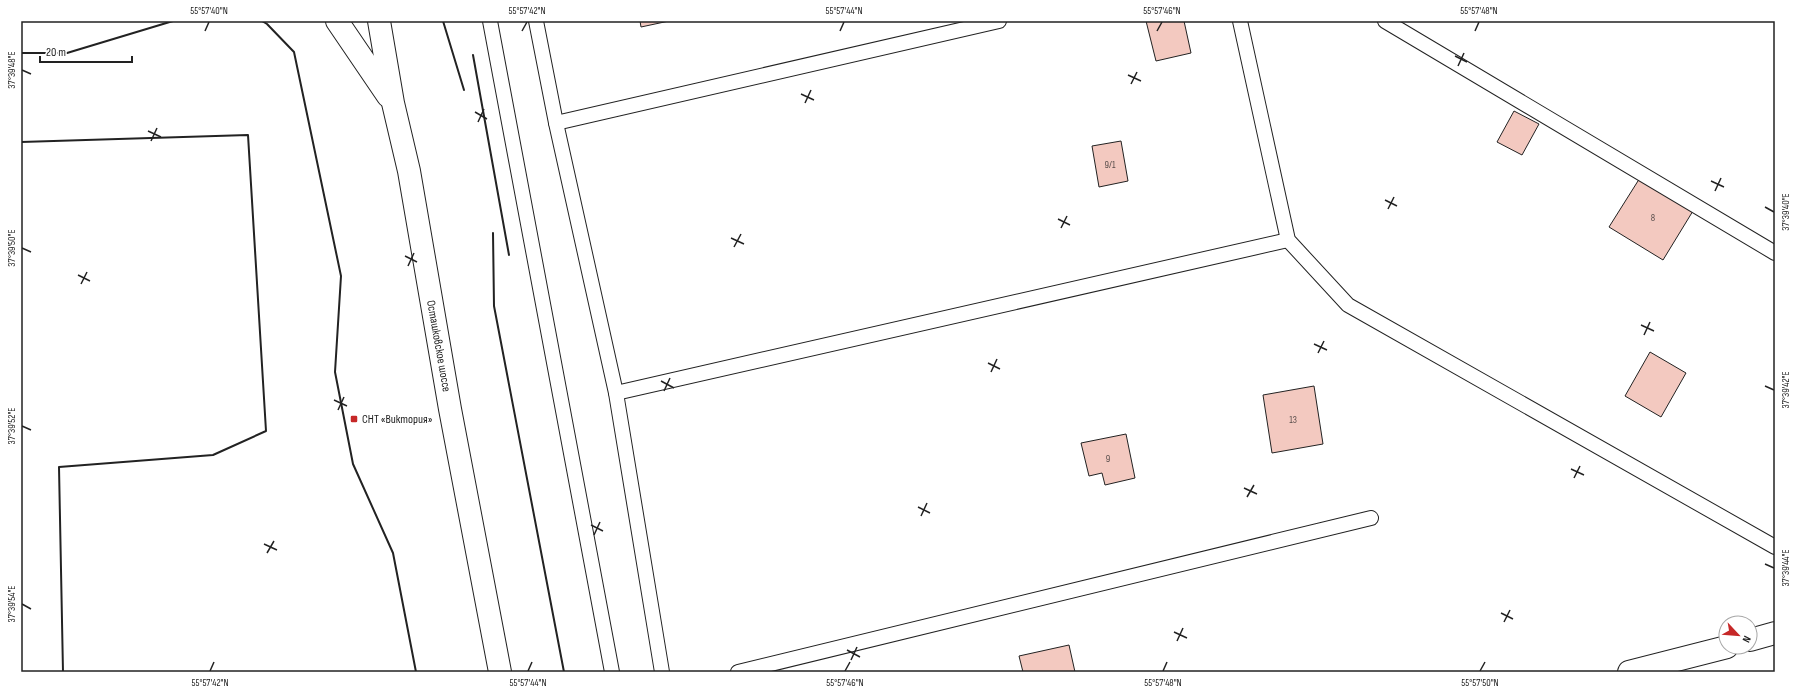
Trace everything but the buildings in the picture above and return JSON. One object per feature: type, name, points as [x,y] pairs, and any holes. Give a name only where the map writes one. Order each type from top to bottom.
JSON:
[{"type":"main road","points":[[337,21],[393,103]]},
{"type":"main road","name":"Осташковское шоссе","points":[[379,21],[393,103],[408,171],[449,401],[500,672]]},
{"type":"main road","points":[[1758,638],[1775,633]]},
{"type":"main road","points":[[1628,672],[1718,649]]},
{"type":"lane","points":[[490,21],[612,672]]},
{"type":"lane","points":[[536,21],[556,123],[616,393],[662,672]]},
{"type":"lane","points":[[556,123],[999,21]]},
{"type":"lane","points":[[1240,21],[1288,240],[1348,304],[1775,547]]},
{"type":"lane","points":[[1385,21],[1775,253]]},
{"type":"lane","points":[[616,393],[1288,240]]},
{"type":"lane","points":[[738,672],[1371,518]]},
{"type":"wall","points":[[21,53],[67,53],[173,21]]},
{"type":"wall","points":[[262,21],[267,24],[294,52],[341,276],[335,372],[353,464],[393,553],[416,672]]},
{"type":"wall","points":[[443,21],[464,90]]},
{"type":"wall","points":[[473,55],[509,255]]},
{"type":"wall","points":[[21,142],[248,135],[266,431],[213,455],[59,467],[63,672]]},
{"type":"wall","points":[[493,233],[494,306],[564,672]]},
{"type":"place","name":"СНТ «Виктория»","points":[[354,419]]}]
